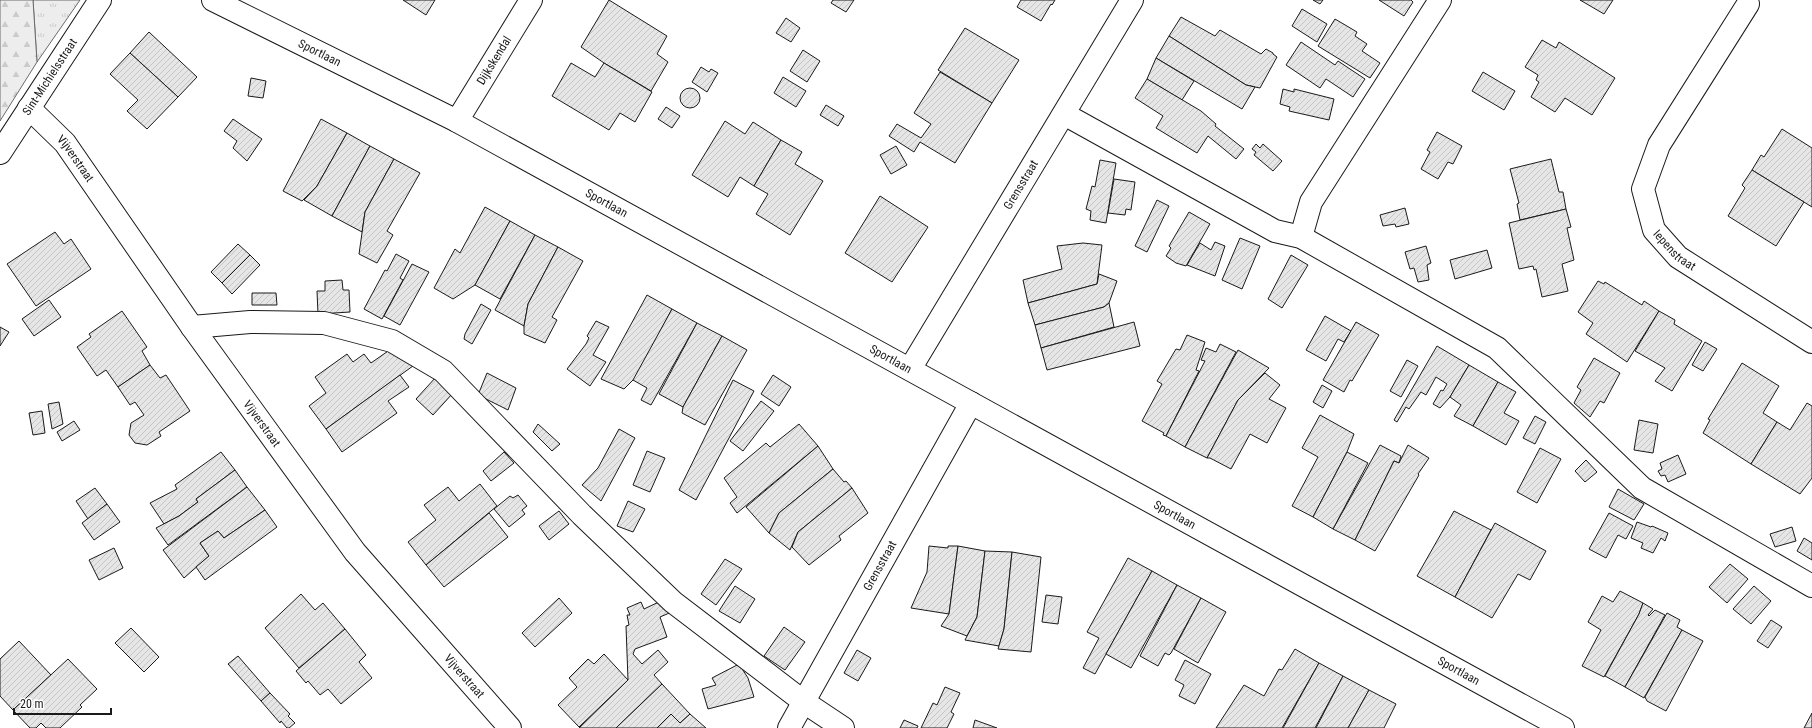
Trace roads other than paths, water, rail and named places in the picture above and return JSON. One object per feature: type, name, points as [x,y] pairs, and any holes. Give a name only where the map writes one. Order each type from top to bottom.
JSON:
[{"type":"street","name":"Sint-Michielsstraat","points":[[0,153],[100,0]]},
{"type":"street","name":"Sportlaan","points":[[213,0],[457,122],[1563,728]]},
{"type":"street","name":"Dijkskendal","points":[[457,122],[531,0]]},
{"type":"street","name":"Grensstraat","points":[[910,369],[1132,0]]},
{"type":"street","points":[[1301,237],[1311,202],[1440,0]]},
{"type":"street","name":"Iepenstraat","points":[[1748,4],[1659,145],[1643,189],[1654,230],[1678,257],[1812,342]]},
{"type":"street","name":"Vijverstraat","points":[[29,108],[65,143],[192,327],[355,552],[510,728]]},
{"type":"street","points":[[1064,114],[1275,231],[1301,237],[1496,348],[1642,488],[1812,586]]},
{"type":"street","points":[[192,327],[250,322],[324,322],[392,341],[444,371],[582,515],[673,602],[804,702],[843,728]]},
{"type":"street","name":"Grensstraat","points":[[790,728],[971,403]]}]
